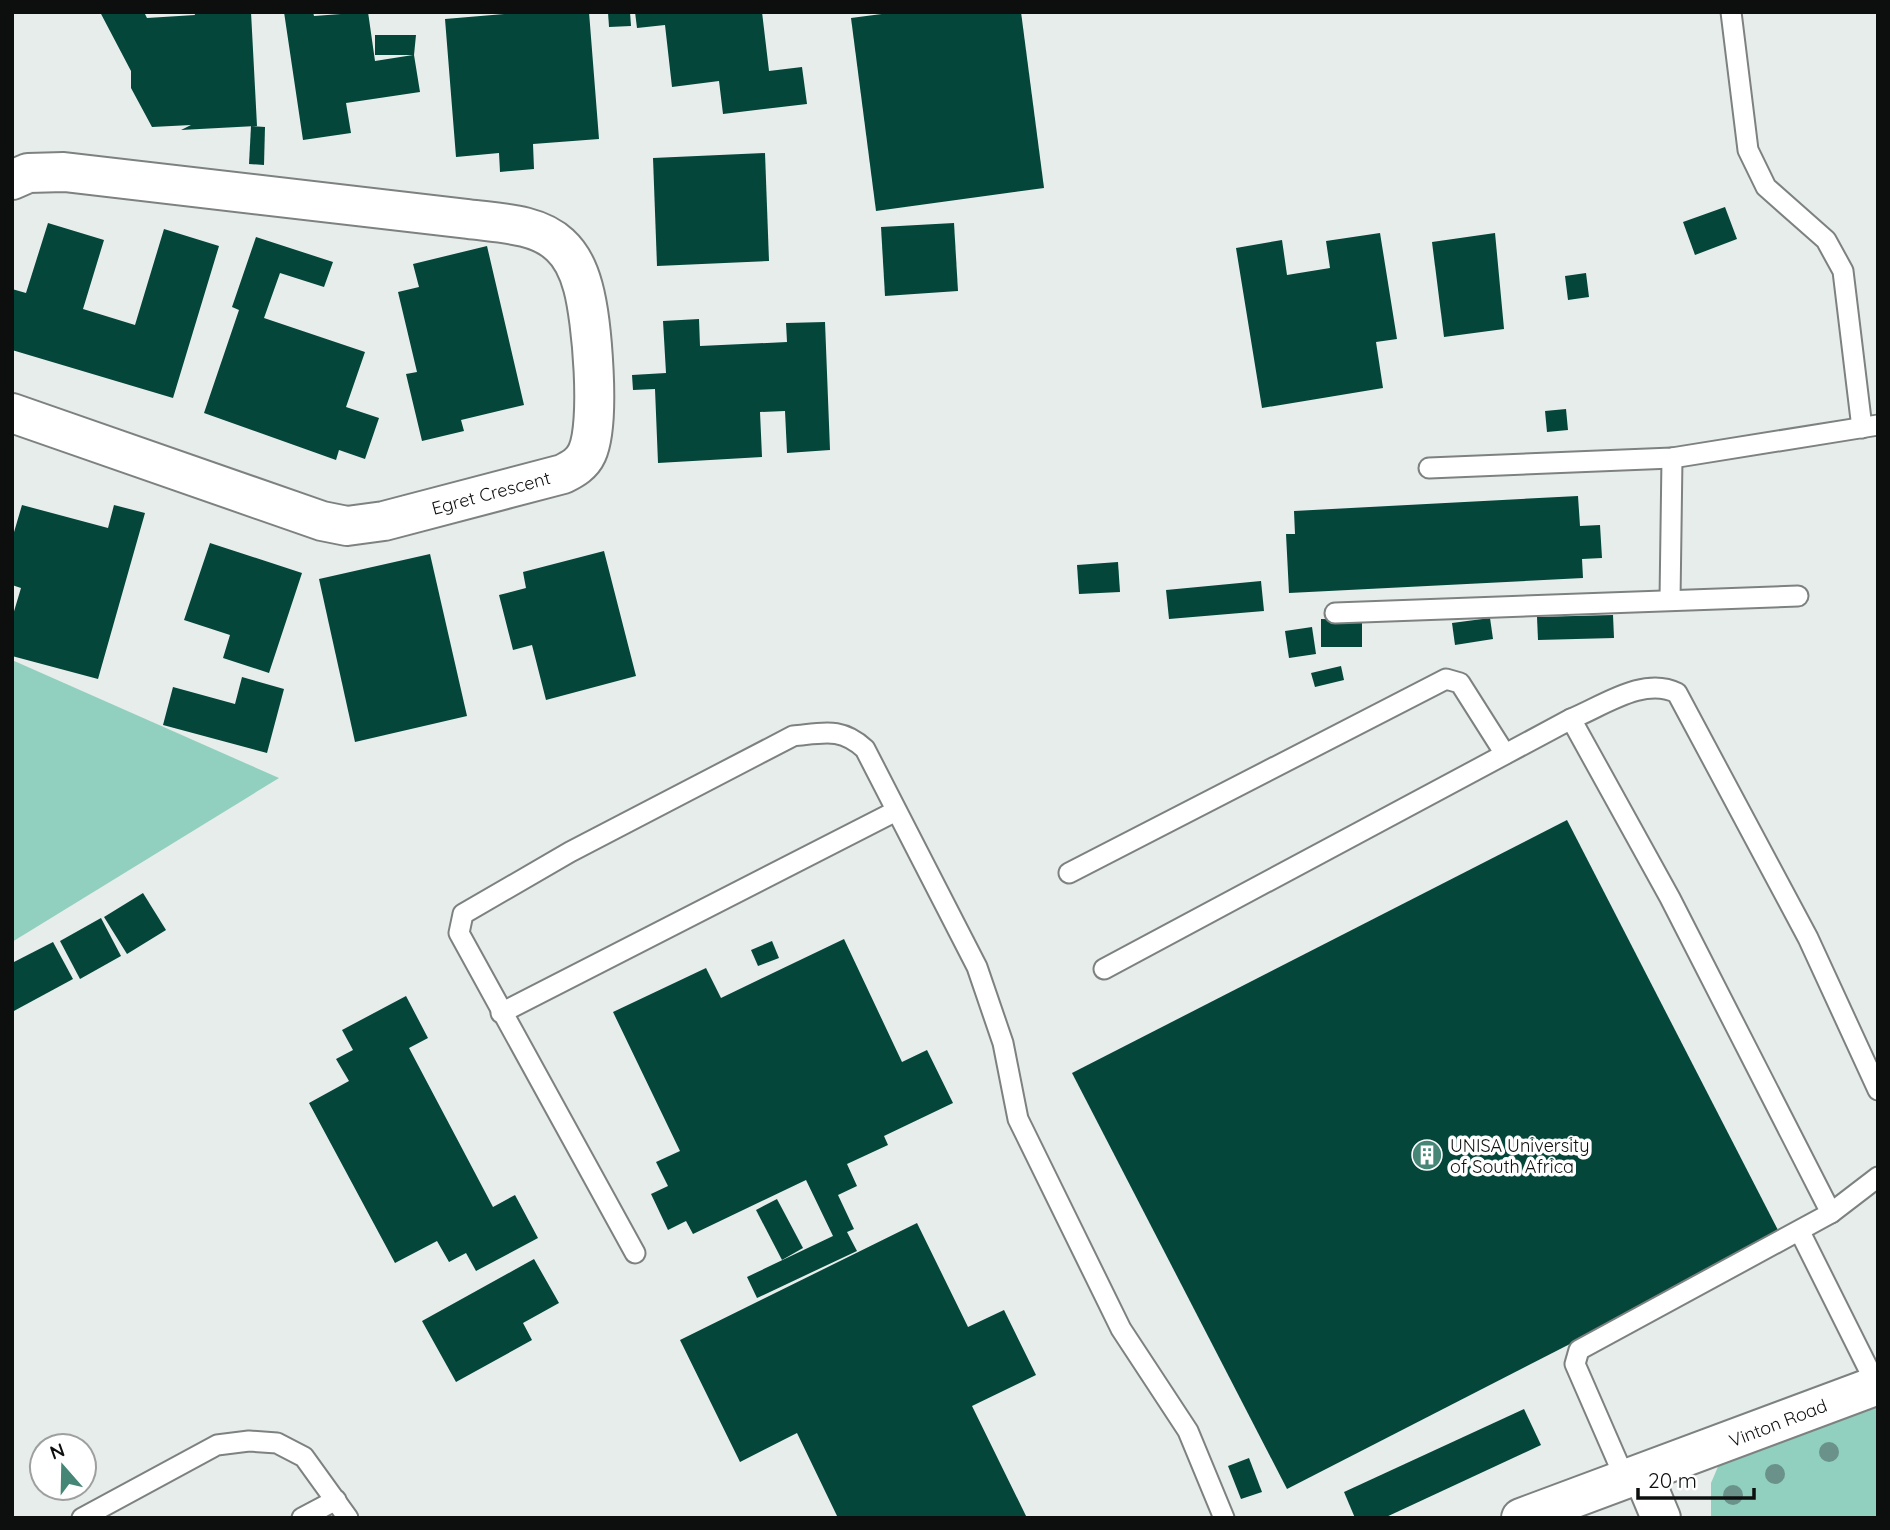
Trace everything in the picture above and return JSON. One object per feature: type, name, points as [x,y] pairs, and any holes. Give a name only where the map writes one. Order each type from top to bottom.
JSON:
[{"type":"street","name":"Egret Crescent","points":[[12,180],[29,173],[64,172],[468,219],[522,227],[550,236],[569,255],[583,285],[591,339],[593,426],[583,459],[563,474],[384,521],[346,526],[321,521],[12,412]]},
{"type":"street","name":"Vinton Road","points":[[1521,1518],[1635,1478],[1877,1385]]},
{"type":"street","points":[[1635,1478],[1661,1518]]},
{"type":"lane","points":[[1429,468],[1672,458],[1870,427],[1843,271],[1826,240],[1766,187],[1748,150],[1731,12]]},
{"type":"lane","points":[[1670,600],[1672,458]]},
{"type":"lane","points":[[1335,613],[1798,596]]},
{"type":"lane","points":[[1069,873],[1446,679],[1460,683],[1505,754]]},
{"type":"lane","points":[[1104,969],[1572,719],[1645,687],[1666,687],[1677,693],[1808,938],[1878,1090]]},
{"type":"lane","points":[[1572,719],[1670,898],[1831,1213]]},
{"type":"lane","points":[[635,1253],[459,933],[463,915],[570,852],[793,736],[831,732],[851,736],[865,749],[959,928],[982,979],[1003,1044],[1018,1119],[1121,1329],[1188,1431],[1224,1518]]},
{"type":"lane","points":[[501,1013],[896,811]]},
{"type":"lane","points":[[1635,1478],[1575,1364],[1579,1350],[1591,1341],[1800,1232],[1831,1213],[1878,1177]]},
{"type":"lane","points":[[1800,1232],[1877,1385]]},
{"type":"lane","points":[[82,1518],[217,1445],[249,1441],[278,1443],[304,1457],[348,1518]]},
{"type":"lane","points":[[302,1518],[336,1500]]},
{"type":"green space","points":[[12,660],[279,778],[12,942]]},
{"type":"green space","points":[[1878,1397],[1878,1518],[1711,1518],[1711,1483],[1720,1462]]},
{"type":"building","points":[[100,12],[144,12],[147,18],[195,15],[194,12],[251,12],[257,126],[181,130],[191,125],[152,127],[131,88],[131,71]]},
{"type":"building","points":[[284,12],[313,12],[314,16],[368,12],[375,61],[413,55],[375,55],[375,35],[416,35],[414,55],[420,92],[346,103],[351,133],[303,140]]},
{"type":"building","points":[[527,12],[589,12],[599,139],[533,144],[534,169],[500,172],[499,153],[456,157],[445,19]]},
{"type":"building","points":[[608,12],[630,12],[631,26],[609,27]]},
{"type":"building","points":[[635,12],[762,12],[769,71],[802,67],[807,104],[723,114],[719,81],[672,87],[665,25],[637,28]]},
{"type":"building","points":[[897,12],[1021,12],[1044,188],[876,211],[851,18]]},
{"type":"building","points":[[251,126],[265,127],[264,165],[249,164]]},
{"type":"building","points":[[765,153],[769,261],[657,266],[653,158]]},
{"type":"building","points":[[1725,207],[1737,239],[1695,255],[1683,222]]},
{"type":"building","points":[[48,223],[104,240],[83,309],[135,325],[164,229],[219,246],[173,398],[12,350],[12,289],[26,293]]},
{"type":"building","points":[[954,223],[958,291],[885,296],[881,227]]},
{"type":"building","points":[[1380,233],[1397,339],[1376,342],[1383,388],[1262,408],[1236,248],[1282,240],[1287,275],[1330,268],[1326,241]]},
{"type":"building","points":[[1495,233],[1504,329],[1444,337],[1432,242]]},
{"type":"building","points":[[256,237],[333,262],[324,287],[280,273],[264,318],[365,352],[346,407],[379,418],[365,459],[339,450],[336,460],[204,413],[239,310],[232,307]]},
{"type":"building","points":[[487,246],[524,405],[461,420],[464,431],[422,441],[406,374],[417,372],[398,292],[419,287],[413,264]]},
{"type":"building","points":[[1586,273],[1589,297],[1568,300],[1565,276]]},
{"type":"building","points":[[699,319],[700,346],[787,342],[786,323],[825,322],[830,450],[787,453],[785,411],[760,412],[762,457],[658,463],[655,389],[633,390],[632,375],[666,373],[663,321]]},
{"type":"building","points":[[1566,409],[1568,430],[1547,432],[1545,411]]},
{"type":"building","points":[[1578,496],[1580,526],[1600,525],[1602,558],[1582,559],[1583,578],[1289,593],[1286,534],[1295,534],[1294,511]]},
{"type":"building","points":[[22,505],[108,528],[114,505],[145,513],[98,679],[12,656],[12,618],[21,588],[12,585],[12,539]]},
{"type":"building","points":[[210,543],[302,573],[269,673],[223,658],[230,635],[184,620]]},
{"type":"building","points":[[604,551],[636,676],[546,700],[532,645],[513,650],[499,595],[526,588],[523,572]]},
{"type":"building","points":[[430,554],[467,716],[355,742],[319,579]]},
{"type":"building","points":[[1118,562],[1120,592],[1079,594],[1077,565]]},
{"type":"building","points":[[1261,581],[1264,611],[1169,619],[1166,590]]},
{"type":"building","points":[[1613,615],[1614,638],[1538,640],[1537,617]]},
{"type":"building","points":[[1490,618],[1493,639],[1455,645],[1452,623]]},
{"type":"building","points":[[1321,619],[1362,620],[1362,647],[1321,647]]},
{"type":"building","points":[[1312,627],[1316,654],[1289,658],[1285,631]]},
{"type":"building","points":[[1341,666],[1344,680],[1315,687],[1311,673]]},
{"type":"building","points":[[242,677],[284,689],[267,753],[163,725],[173,687],[235,704]]},
{"type":"building","name":"UNISA University of South Africa","points":[[1567,820],[1781,1236],[1287,1489],[1072,1073]]},
{"type":"building","points":[[143,893],[166,930],[127,954],[104,917]]},
{"type":"building","points":[[101,918],[121,956],[80,979],[60,941]]},
{"type":"building","points":[[844,939],[902,1062],[927,1050],[953,1103],[884,1136],[888,1145],[847,1164],[857,1186],[838,1195],[854,1229],[847,1232],[857,1251],[757,1298],[747,1277],[833,1236],[806,1180],[693,1234],[686,1221],[668,1230],[651,1194],[668,1186],[656,1162],[680,1151],[613,1012],[706,968],[721,998]]},
{"type":"building","points":[[772,941],[779,958],[758,966],[751,950]]},
{"type":"building","points":[[53,942],[73,979],[12,1012],[12,963]]},
{"type":"building","points":[[406,996],[428,1038],[409,1048],[493,1207],[515,1195],[538,1238],[476,1271],[466,1253],[449,1262],[437,1241],[395,1263],[309,1103],[349,1081],[336,1059],[353,1050],[342,1030]]},
{"type":"building","points":[[777,1199],[803,1248],[782,1260],[756,1210]]},
{"type":"building","points":[[917,1223],[968,1327],[1004,1310],[1036,1375],[972,1406],[1027,1518],[838,1518],[797,1433],[740,1462],[680,1340]]},
{"type":"building","points":[[534,1259],[559,1303],[523,1323],[532,1340],[456,1382],[422,1321]]},
{"type":"building","points":[[1524,1409],[1541,1445],[1384,1518],[1355,1518],[1344,1492]]},
{"type":"building","points":[[1249,1458],[1262,1492],[1241,1499],[1228,1466]]},
{"type":"place","name":"UNISA University of South Africa","points":[[1427,1155]]}]
